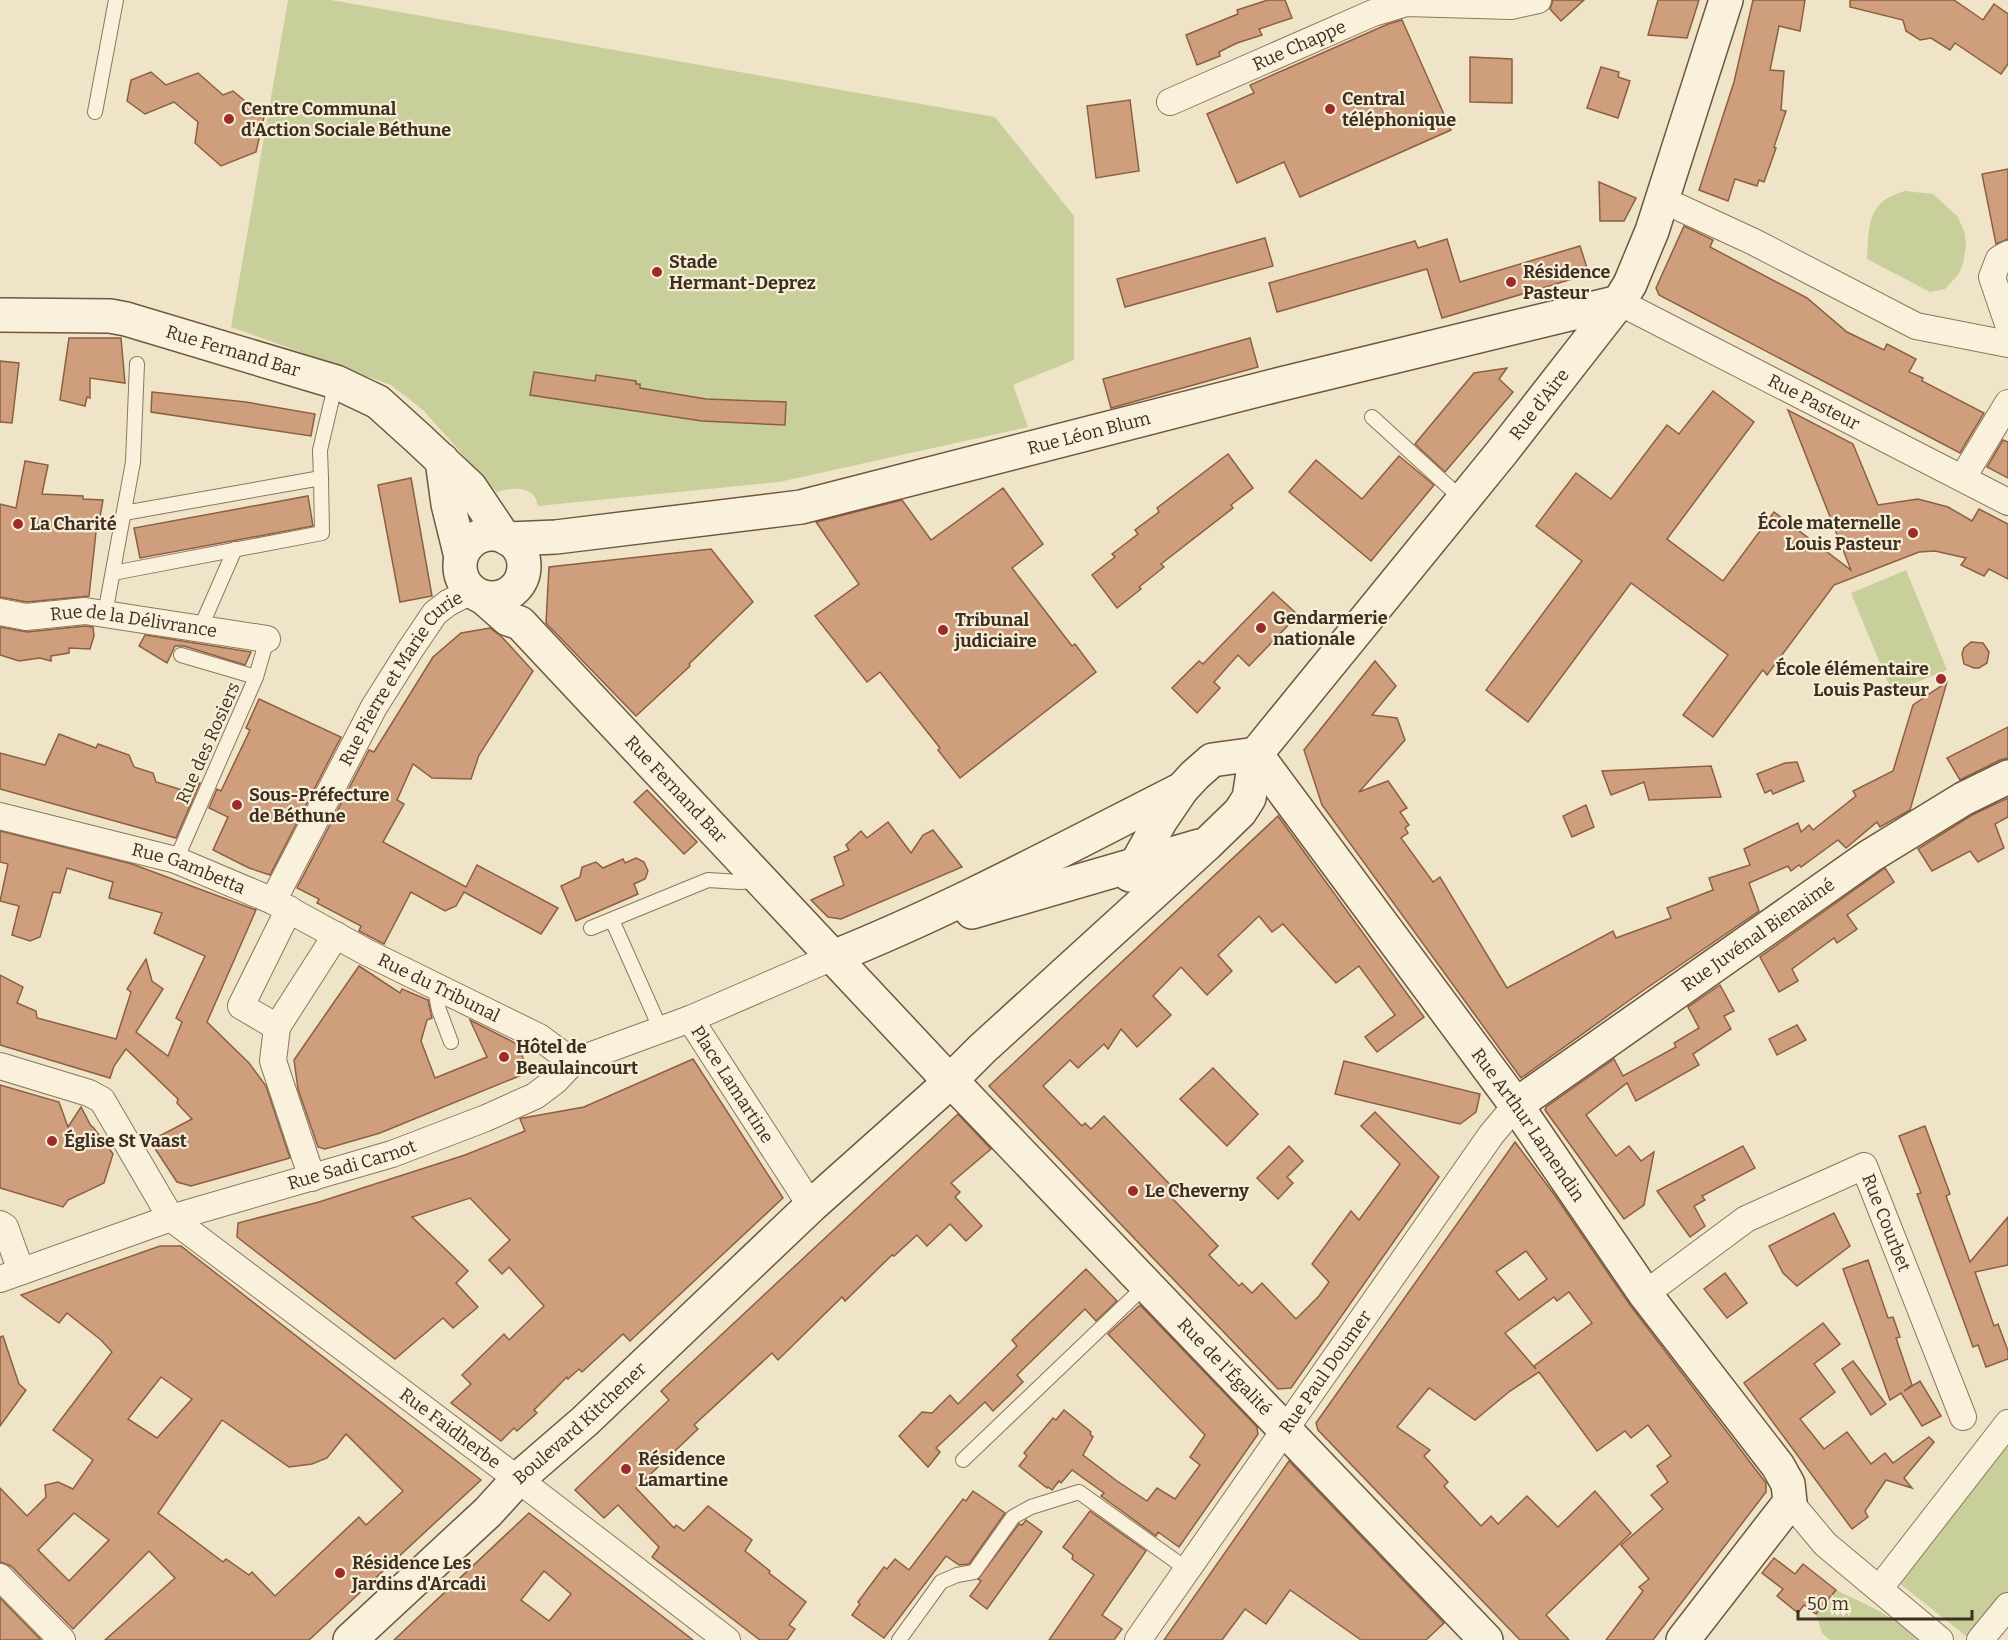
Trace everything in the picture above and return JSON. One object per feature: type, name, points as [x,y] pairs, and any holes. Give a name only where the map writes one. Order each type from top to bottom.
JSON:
[{"type":"street","name":"Rue Chappe","points":[[1170,102],[1373,13],[1406,3],[1511,6],[1538,0]]},
{"type":"street","name":"Rue d'Aire","points":[[1256,754],[1502,452],[1619,302],[1630,284],[1663,200],[1726,0]]},
{"type":"street","points":[[1663,200],[1754,242],[1916,326],[2008,344]]},
{"type":"street","points":[[2008,254],[1999,259],[1992,277],[2008,324]]},
{"type":"street","name":"Rue Pasteur","points":[[1619,302],[1964,477],[2008,502]]},
{"type":"street","name":"Rue Léon Blum","points":[[514,554],[520,537],[556,537],[801,507],[1277,385],[1619,302]]},
{"type":"street","name":"Rue Fernand Bar","points":[[0,315],[110,315],[336,382],[378,402],[470,487],[514,554]]},
{"type":"street","points":[[1964,477],[2008,403]]},
{"type":"street","points":[[442,460],[448,504],[461,557],[461,576],[477,594],[494,599],[504,596],[513,591],[514,554]]},
{"type":"street","points":[[461,557],[465,548],[473,540],[482,535],[493,534],[514,554],[523,595],[519,623]]},
{"type":"street","name":"Rue Fernand Bar","points":[[477,594],[508,619],[519,623],[833,957]]},
{"type":"street","name":"Rue Pierre et Marie Curie","points":[[277,1027],[241,1006],[281,905],[374,706],[435,613],[448,603],[477,594]]},
{"type":"street","name":"Rue de la Délivrance","points":[[0,612],[26,617],[85,611],[267,639]]},
{"type":"street","points":[[811,1206],[951,1081],[982,1049],[1208,844],[1240,812],[1249,798],[1256,754],[1212,760],[1182,789],[1161,820],[1087,952]]},
{"type":"street","name":"Rue Arthur Lamendin","points":[[1256,754],[1516,1105],[1645,1294],[1778,1466],[1788,1484],[1790,1502]]},
{"type":"street","name":"Rue Juvénal Bienaimé","points":[[1516,1105],[1870,856],[1963,799],[2008,777]]},
{"type":"street","points":[[951,1081],[833,957],[883,937],[1041,861],[1182,789]]},
{"type":"street","name":"Rue Gambetta","points":[[0,816],[176,860],[281,905],[366,952]]},
{"type":"street","points":[[883,937],[1208,844]]},
{"type":"street","points":[[312,1178],[273,1061],[277,1027],[336,935]]},
{"type":"street","name":"Rue du Tribunal","points":[[366,952],[539,1037],[573,1062]]},
{"type":"street","name":"Place Lamartine","points":[[811,1206],[690,1019],[833,957]]},
{"type":"street","name":"Rue Sadi Carnot","points":[[11,1275],[171,1218],[392,1154],[486,1118],[535,1096],[555,1081],[573,1062],[690,1019]]},
{"type":"street","points":[[0,1066],[89,1093],[102,1100],[171,1218]]},
{"type":"street","name":"Rue de l'Égalité","points":[[951,1081],[1475,1634]]},
{"type":"street","name":"Rue Paul Doumer","points":[[1138,1640],[1491,1136],[1516,1105]]},
{"type":"street","name":"Rue Courbet","points":[[1645,1294],[1746,1218],[1864,1166],[1963,1417]]},
{"type":"street","name":"Boulevard Kitchener","points":[[350,1640],[488,1512],[518,1479],[585,1421],[811,1206]]},
{"type":"street","name":"Rue Faidherbe","points":[[171,1218],[518,1479],[726,1640]]},
{"type":"street","points":[[0,1224],[5,1227],[11,1275]]},
{"type":"street","points":[[1885,1595],[2008,1423]]},
{"type":"street","points":[[1683,1640],[1790,1502],[1825,1544],[1940,1640]]},
{"type":"street","points":[[0,1578],[62,1640]]},
{"type":"street","points":[[1980,1640],[2008,1605]]},
{"type":"lane","points":[[95,112],[116,0]]},
{"type":"lane","points":[[105,614],[133,462],[137,364]]},
{"type":"lane","points":[[113,573],[322,533],[320,450],[336,382]]},
{"type":"lane","points":[[1372,417],[1462,499]]},
{"type":"lane","points":[[124,513],[321,478]]},
{"type":"lane","points":[[200,629],[235,549]]},
{"type":"lane","name":"Rue des Rosiers","points":[[176,860],[256,677],[267,639]]},
{"type":"lane","points":[[181,655],[256,677]]},
{"type":"lane","points":[[591,928],[708,879],[740,882],[762,880]]},
{"type":"lane","points":[[612,920],[661,1030]]},
{"type":"lane","points":[[434,985],[439,1010],[451,1042]]},
{"type":"lane","points":[[963,1460],[1146,1285]]},
{"type":"lane","points":[[899,1640],[941,1582],[957,1575],[975,1572],[1013,1517],[1030,1507],[1079,1492],[1188,1570]]},
{"type":"green space","name":"Stade Hermant-Deprez","points":[[288,0],[331,0],[995,117],[1074,216],[1074,360],[1013,385],[1028,427],[779,482],[538,506],[532,494],[522,489],[496,492],[423,410],[391,385],[231,327]]},
{"type":"green space","points":[[1905,191],[1933,194],[1958,217],[1965,234],[1963,264],[1958,275],[1945,289],[1930,292],[1867,259],[1868,235],[1877,208],[1883,201]]},
{"type":"green space","points":[[1906,570],[1947,670],[1892,692],[1851,593]]},
{"type":"green space","points":[[2008,1440],[2008,1593],[1971,1640],[1899,1583]]},
{"type":"green space","points":[[1836,1590],[1903,1625],[1920,1640],[1830,1640],[1822,1633],[1816,1614]]},
{"type":"building","points":[[1268,0],[1285,0],[1292,18],[1259,29],[1262,35],[1237,43],[1219,52],[1220,56],[1197,65],[1186,35],[1238,14],[1237,10]]},
{"type":"building","points":[[1553,0],[1584,0],[1561,21],[1550,9]]},
{"type":"building","points":[[1658,0],[1699,0],[1687,38],[1648,35]]},
{"type":"building","points":[[1753,0],[1805,0],[1800,31],[1779,26],[1770,70],[1784,71],[1781,110],[1786,111],[1764,182],[1759,180],[1757,186],[1735,179],[1728,201],[1699,190],[1734,82]]},
{"type":"building","points":[[1850,0],[1954,0],[1983,20],[1994,4],[2008,14],[2008,64],[2001,74],[1955,43],[1950,50],[1931,38],[1920,40],[1906,31],[1903,20],[1850,7]]},
{"type":"building","name":"Central téléphonique","points":[[1402,20],[1451,130],[1300,197],[1284,162],[1237,183],[1207,114],[1254,93],[1250,85],[1388,24]]},
{"type":"building","points":[[1470,57],[1512,59],[1512,103],[1470,102]]},
{"type":"building","points":[[1601,67],[1619,72],[1618,77],[1630,81],[1618,118],[1587,108]]},
{"type":"building","name":"Centre Communal d'Action Sociale Béthune","points":[[151,72],[166,85],[198,73],[223,95],[233,91],[264,117],[256,152],[221,166],[195,143],[198,122],[174,102],[145,114],[127,101],[131,80]]},
{"type":"building","points":[[1130,100],[1139,171],[1096,178],[1087,106]]},
{"type":"building","points":[[2008,169],[2008,239],[1996,244],[1982,174]]},
{"type":"building","points":[[1599,182],[1636,198],[1624,221],[1600,221]]},
{"type":"building","points":[[1684,226],[1713,240],[1710,247],[1807,298],[1847,332],[1884,350],[1887,344],[1916,359],[1909,372],[1984,413],[1960,453],[1659,295],[1656,288]]},
{"type":"building","points":[[1265,238],[1273,266],[1125,307],[1117,279]]},
{"type":"building","points":[[1447,239],[1460,282],[1580,246],[1589,274],[1442,318],[1427,269],[1277,312],[1269,283],[1415,241],[1418,248]]},
{"type":"building","points":[[69,338],[121,338],[125,383],[90,378],[90,398],[87,397],[85,406],[60,400]]},
{"type":"building","points":[[1250,338],[1258,367],[1111,408],[1103,379]]},
{"type":"building","points":[[0,361],[19,363],[12,423],[0,422]]},
{"type":"building","points":[[1507,368],[1499,379],[1513,392],[1445,472],[1415,444],[1474,373]]},
{"type":"building","points":[[534,372],[595,381],[596,375],[636,381],[636,384],[640,384],[640,388],[706,399],[786,402],[785,425],[702,421],[530,395]]},
{"type":"building","points":[[1713,391],[1754,422],[1667,539],[1723,581],[1774,512],[1851,570],[1788,410],[1853,444],[1878,505],[1918,499],[1948,507],[1972,521],[1979,509],[2008,524],[2008,579],[1989,569],[1984,576],[1961,565],[1966,558],[1935,551],[1919,552],[1834,585],[1767,675],[1763,670],[1713,737],[1683,715],[1728,655],[1631,583],[1528,722],[1486,690],[1582,561],[1536,526],[1576,473],[1611,499],[1667,425],[1679,434]]},
{"type":"building","points":[[152,392],[246,402],[315,414],[311,436],[151,412]]},
{"type":"building","points":[[2003,440],[2008,442],[2008,478],[1987,467]]},
{"type":"building","points":[[1228,454],[1253,488],[1231,505],[1233,508],[1161,564],[1164,567],[1117,608],[1092,575],[1115,557],[1112,554],[1138,534],[1135,530],[1159,512],[1157,508]]},
{"type":"building","points":[[1399,456],[1434,485],[1371,561],[1289,492],[1316,460],[1362,499]]},
{"type":"building","points":[[25,461],[48,465],[42,494],[83,496],[83,499],[103,500],[97,523],[89,596],[27,602],[0,597],[0,504],[16,508]]},
{"type":"building","points":[[411,478],[432,596],[400,602],[378,485]]},
{"type":"building","name":"Tribunal judiciaire","points":[[1003,488],[1043,544],[1012,568],[1072,646],[1075,644],[1096,672],[960,778],[938,750],[940,748],[880,672],[867,682],[815,616],[859,584],[816,522],[902,500],[931,540]]},
{"type":"building","points":[[308,496],[313,526],[140,558],[134,528]]},
{"type":"building","points":[[711,549],[753,602],[689,664],[690,666],[636,716],[546,623],[549,567]]},
{"type":"building","points":[[1273,592],[1298,615],[1249,666],[1238,655],[1214,682],[1220,688],[1197,713],[1172,688],[1199,661],[1203,664]]},
{"type":"building","points":[[0,627],[27,632],[93,627],[94,636],[90,649],[69,648],[69,653],[51,656],[51,661],[40,658],[19,661],[0,655]]},
{"type":"building","points":[[490,628],[501,636],[533,671],[479,755],[471,779],[432,778],[413,764],[397,800],[404,804],[383,842],[466,887],[477,865],[558,908],[541,934],[464,892],[456,906],[445,911],[411,892],[384,944],[359,931],[361,926],[317,903],[319,899],[297,888],[369,750],[374,752],[433,657],[461,633]]},
{"type":"building","points":[[145,635],[251,652],[245,665],[184,646],[175,646],[167,663],[139,646]]},
{"type":"building","points":[[1971,642],[1983,643],[1989,652],[1987,663],[1979,668],[1964,664],[1962,654],[1964,648]]},
{"type":"building","points":[[1375,661],[1396,686],[1372,715],[1397,718],[1405,740],[1359,792],[1388,781],[1407,808],[1400,812],[1409,825],[1405,828],[1408,833],[1401,838],[1433,882],[1440,877],[1507,988],[1613,931],[1616,938],[1671,918],[1667,908],[1713,890],[1709,878],[1750,865],[1744,849],[1798,823],[1801,832],[1809,825],[1813,830],[1856,796],[1853,791],[1893,771],[1913,705],[1947,682],[1910,810],[1880,827],[1877,822],[1846,848],[1838,840],[1801,867],[1799,865],[1791,871],[1788,866],[1749,883],[1759,911],[1521,1078],[1322,805],[1304,750]]},
{"type":"building","points":[[259,699],[341,737],[270,875],[249,868],[213,850],[228,817],[209,808],[217,789],[221,791],[250,730],[246,728]]},
{"type":"building","points":[[2008,727],[2008,758],[1960,780],[1947,758]]},
{"type":"building","points":[[59,734],[96,748],[98,744],[129,755],[134,767],[153,773],[156,782],[192,793],[196,782],[200,783],[176,838],[0,789],[0,753],[45,765]]},
{"type":"building","points":[[1797,762],[1804,781],[1773,794],[1771,790],[1765,793],[1757,774],[1785,763]]},
{"type":"building","points":[[1711,766],[1721,797],[1649,800],[1644,782],[1611,795],[1602,771]]},
{"type":"building","points":[[647,790],[697,842],[684,854],[634,802]]},
{"type":"building","points":[[2008,798],[2008,817],[1995,824],[2004,848],[1978,862],[1970,851],[1932,871],[1918,849],[1972,815]]},
{"type":"building","points":[[1586,805],[1594,827],[1572,837],[1563,816]]},
{"type":"building","points":[[1278,816],[1424,1017],[1377,1052],[1365,1037],[1395,1015],[1359,966],[1336,983],[1283,924],[1272,932],[1259,916],[1218,955],[1232,971],[1207,995],[1181,967],[1153,996],[1171,1015],[1137,1047],[1121,1029],[1108,1049],[1104,1044],[1078,1068],[1070,1060],[1043,1086],[1082,1126],[1085,1123],[1091,1129],[1104,1116],[1179,1194],[1173,1199],[1218,1246],[1209,1255],[1239,1286],[1242,1283],[1252,1293],[1262,1283],[1296,1319],[1319,1296],[1329,1282],[1312,1264],[1351,1211],[1359,1220],[1400,1164],[1361,1126],[1375,1112],[1439,1177],[1291,1388],[1278,1389],[989,1086]]},
{"type":"building","points":[[888,822],[911,853],[923,835],[933,830],[962,867],[841,919],[828,917],[811,900],[844,885],[834,857],[849,850],[846,845],[861,831],[867,838]]},
{"type":"building","points":[[0,831],[132,864],[256,910],[207,1022],[249,1063],[266,1086],[290,1158],[191,1186],[177,1182],[150,1141],[192,1119],[177,1103],[178,1099],[126,1049],[114,1066],[110,1078],[0,1045],[0,975],[23,987],[17,1003],[36,1011],[37,1018],[116,1039],[131,992],[127,989],[146,959],[152,981],[163,989],[136,1032],[168,1056],[182,1022],[176,1018],[205,956],[154,933],[162,913],[109,898],[113,882],[67,868],[60,893],[53,892],[40,937],[30,941],[12,935],[19,906],[0,901],[8,864],[0,862]]},
{"type":"building","points":[[636,858],[644,862],[648,871],[645,879],[634,884],[638,894],[576,921],[561,886],[580,877],[582,867],[596,862],[603,868],[623,859],[625,863]]},
{"type":"building","points":[[1885,868],[1894,882],[1847,915],[1857,929],[1837,943],[1834,938],[1792,969],[1798,981],[1779,992],[1760,957]]},
{"type":"building","points":[[359,966],[400,993],[402,989],[428,1000],[432,1018],[427,1020],[421,1041],[435,1078],[487,1057],[470,1020],[517,1044],[529,1072],[380,1133],[325,1149],[318,1147],[298,1089],[294,1060]]},
{"type":"building","points":[[1720,985],[1734,1011],[1724,1016],[1731,1029],[1693,1054],[1699,1065],[1636,1101],[1627,1083],[1586,1115],[1616,1156],[1629,1146],[1641,1161],[1654,1152],[1644,1205],[1624,1219],[1545,1110],[1546,1107],[1614,1059],[1623,1076],[1676,1047],[1674,1043],[1699,1028],[1688,1007]]},
{"type":"building","points":[[1797,1025],[1806,1040],[1777,1055],[1769,1039]]},
{"type":"building","points":[[693,1059],[783,1198],[630,1341],[623,1334],[582,1372],[579,1369],[568,1379],[567,1377],[534,1410],[537,1413],[517,1431],[514,1428],[501,1441],[451,1403],[471,1384],[462,1375],[504,1334],[509,1340],[544,1306],[509,1267],[502,1274],[489,1260],[510,1240],[470,1198],[412,1217],[468,1271],[456,1283],[478,1307],[453,1328],[443,1318],[395,1359],[237,1237],[238,1223],[319,1202],[465,1155],[525,1131],[520,1119],[584,1107]]},
{"type":"building","points":[[1344,1061],[1480,1094],[1476,1112],[1460,1124],[1335,1094]]},
{"type":"building","points":[[1213,1068],[1258,1114],[1227,1146],[1180,1099]]},
{"type":"building","name":"Église St Vaast","points":[[0,1085],[59,1102],[68,1127],[81,1107],[91,1126],[113,1154],[104,1183],[68,1200],[63,1207],[0,1188]]},
{"type":"building","points":[[958,1114],[991,1149],[951,1183],[960,1192],[955,1197],[982,1226],[966,1241],[950,1224],[927,1246],[917,1235],[894,1256],[892,1255],[845,1301],[842,1297],[778,1360],[772,1353],[694,1425],[698,1429],[636,1488],[674,1528],[676,1525],[684,1531],[708,1506],[752,1540],[745,1551],[806,1602],[789,1625],[795,1629],[787,1640],[760,1640],[652,1557],[659,1547],[618,1505],[604,1518],[575,1490],[669,1400],[661,1391]]},
{"type":"building","points":[[1925,1126],[1950,1194],[1946,1196],[1970,1262],[2008,1217],[2008,1265],[1975,1272],[1994,1326],[1998,1324],[2008,1351],[2008,1359],[1986,1367],[1978,1345],[1973,1347],[1917,1194],[1921,1193],[1899,1136]]},
{"type":"building","points":[[1515,1142],[1630,1305],[1766,1483],[1766,1492],[1653,1640],[1606,1640],[1643,1591],[1639,1587],[1649,1579],[1621,1545],[1663,1509],[1651,1495],[1668,1482],[1657,1466],[1671,1456],[1648,1425],[1631,1438],[1625,1431],[1597,1451],[1539,1372],[1510,1391],[1475,1420],[1429,1388],[1397,1427],[1430,1450],[1424,1456],[1448,1482],[1444,1486],[1481,1526],[1491,1516],[1498,1524],[1527,1496],[1558,1527],[1595,1491],[1631,1533],[1546,1615],[1569,1640],[1520,1640],[1318,1430],[1316,1423]],"holes":[[[1526,1251],[1547,1279],[1519,1300],[1496,1272]],[[1569,1292],[1592,1323],[1534,1366],[1536,1369],[1505,1333],[1554,1297],[1557,1301]]]},
{"type":"building","points":[[1289,1146],[1303,1161],[1287,1177],[1293,1183],[1278,1199],[1257,1178]]},
{"type":"building","points":[[1743,1146],[1755,1168],[1702,1196],[1705,1200],[1694,1206],[1705,1226],[1690,1237],[1657,1191]]},
{"type":"building","points":[[1834,1213],[1850,1246],[1797,1286],[1783,1273],[1769,1246]]},
{"type":"building","points":[[160,1246],[181,1246],[481,1480],[309,1640],[105,1640],[175,1578],[149,1551],[73,1629],[11,1566],[0,1562],[0,1488],[27,1516],[46,1497],[45,1485],[58,1482],[73,1489],[93,1460],[53,1430],[112,1352],[101,1340],[67,1313],[59,1323],[21,1295]],"holes":[[[161,1377],[192,1399],[157,1438],[128,1419]],[[222,1420],[289,1467],[312,1464],[327,1458],[346,1434],[403,1491],[366,1525],[359,1517],[275,1596],[252,1572],[249,1575],[226,1559],[223,1562],[158,1513]],[[74,1513],[109,1540],[69,1581],[38,1550]]]},
{"type":"building","points":[[1868,1260],[1888,1318],[1893,1317],[1900,1337],[1896,1338],[1912,1385],[1904,1391],[1920,1381],[1941,1416],[1922,1426],[1901,1393],[1890,1400],[1843,1269]]},
{"type":"building","points":[[1086,1269],[1117,1301],[1096,1321],[1085,1309],[1017,1375],[1023,1382],[993,1411],[985,1402],[936,1448],[940,1452],[928,1467],[899,1436],[922,1412],[932,1413],[950,1395],[958,1404],[1017,1346],[1012,1340]]},
{"type":"building","points":[[1725,1273],[1747,1303],[1727,1318],[1704,1289]]},
{"type":"building","points":[[1140,1305],[1257,1427],[1258,1434],[1179,1547],[1158,1532],[1156,1536],[1101,1496],[1104,1493],[1072,1470],[1052,1490],[1019,1466],[1027,1456],[1024,1453],[1053,1418],[1056,1420],[1064,1410],[1091,1432],[1093,1437],[1083,1455],[1147,1501],[1157,1488],[1175,1499],[1200,1465],[1190,1457],[1205,1435],[1108,1334]]},
{"type":"building","points":[[1823,1323],[1840,1344],[1814,1364],[1835,1392],[1800,1419],[1824,1449],[1847,1432],[1871,1464],[1885,1453],[1893,1463],[1929,1437],[1934,1442],[1904,1478],[1912,1488],[1886,1480],[1865,1511],[1868,1517],[1852,1529],[1744,1383]]},
{"type":"building","points":[[3,1336],[19,1384],[26,1390],[0,1426],[0,1337]]},
{"type":"building","points":[[1853,1361],[1886,1404],[1871,1415],[1842,1369]]},
{"type":"building","points":[[1289,1461],[1444,1623],[1426,1640],[1361,1640],[1290,1590],[1266,1624],[1245,1609],[1222,1640],[1164,1640]]},
{"type":"building","points":[[973,1491],[1005,1513],[969,1564],[959,1565],[946,1556],[884,1638],[852,1615],[860,1604],[858,1602],[884,1567],[887,1569],[895,1559],[909,1570],[963,1499],[966,1501]]},
{"type":"building","points":[[1090,1511],[1146,1551],[1102,1615],[1122,1629],[1114,1640],[1049,1640],[1094,1575],[1072,1559],[1073,1555],[1063,1547]]},
{"type":"building","points":[[529,1513],[693,1640],[394,1640]],"holes":[[[544,1571],[571,1594],[549,1621],[521,1600]]]},
{"type":"building","points":[[1026,1520],[1042,1532],[987,1609],[970,1596],[981,1581],[978,1579],[1019,1524],[1022,1525]]},
{"type":"building","points":[[1774,1558],[1795,1574],[1803,1564],[1836,1590],[1816,1614],[1804,1605],[1798,1613],[1777,1596],[1783,1589],[1762,1573]]},
{"type":"building","points":[[0,1598],[41,1640],[0,1640]]},
{"type":"place","name":"Central téléphonique","points":[[1330,109]]},
{"type":"place","name":"Centre Communal d'Action Sociale Béthune","points":[[229,119]]},
{"type":"place","name":"Stade Hermant-Deprez","points":[[657,272]]},
{"type":"place","name":"Résidence Pasteur","points":[[1511,282]]},
{"type":"place","name":"La Charité","points":[[18,524]]},
{"type":"place","name":"École maternelle Louis Pasteur","points":[[1913,533]]},
{"type":"place","name":"Gendarmerie nationale","points":[[1261,628]]},
{"type":"place","name":"Tribunal judiciaire","points":[[943,630]]},
{"type":"place","name":"École élémentaire Louis Pasteur","points":[[1941,679]]},
{"type":"place","name":"Sous-Préfecture de Béthune","points":[[237,805]]},
{"type":"place","name":"Hôtel de Beaulaincourt","points":[[504,1057]]},
{"type":"place","name":"Église St Vaast","points":[[52,1141]]},
{"type":"place","name":"Le Cheverny","points":[[1133,1191]]},
{"type":"place","name":"Résidence Lamartine","points":[[626,1469]]},
{"type":"place","name":"Résidence Les Jardins d'Arcadi","points":[[340,1573]]}]
